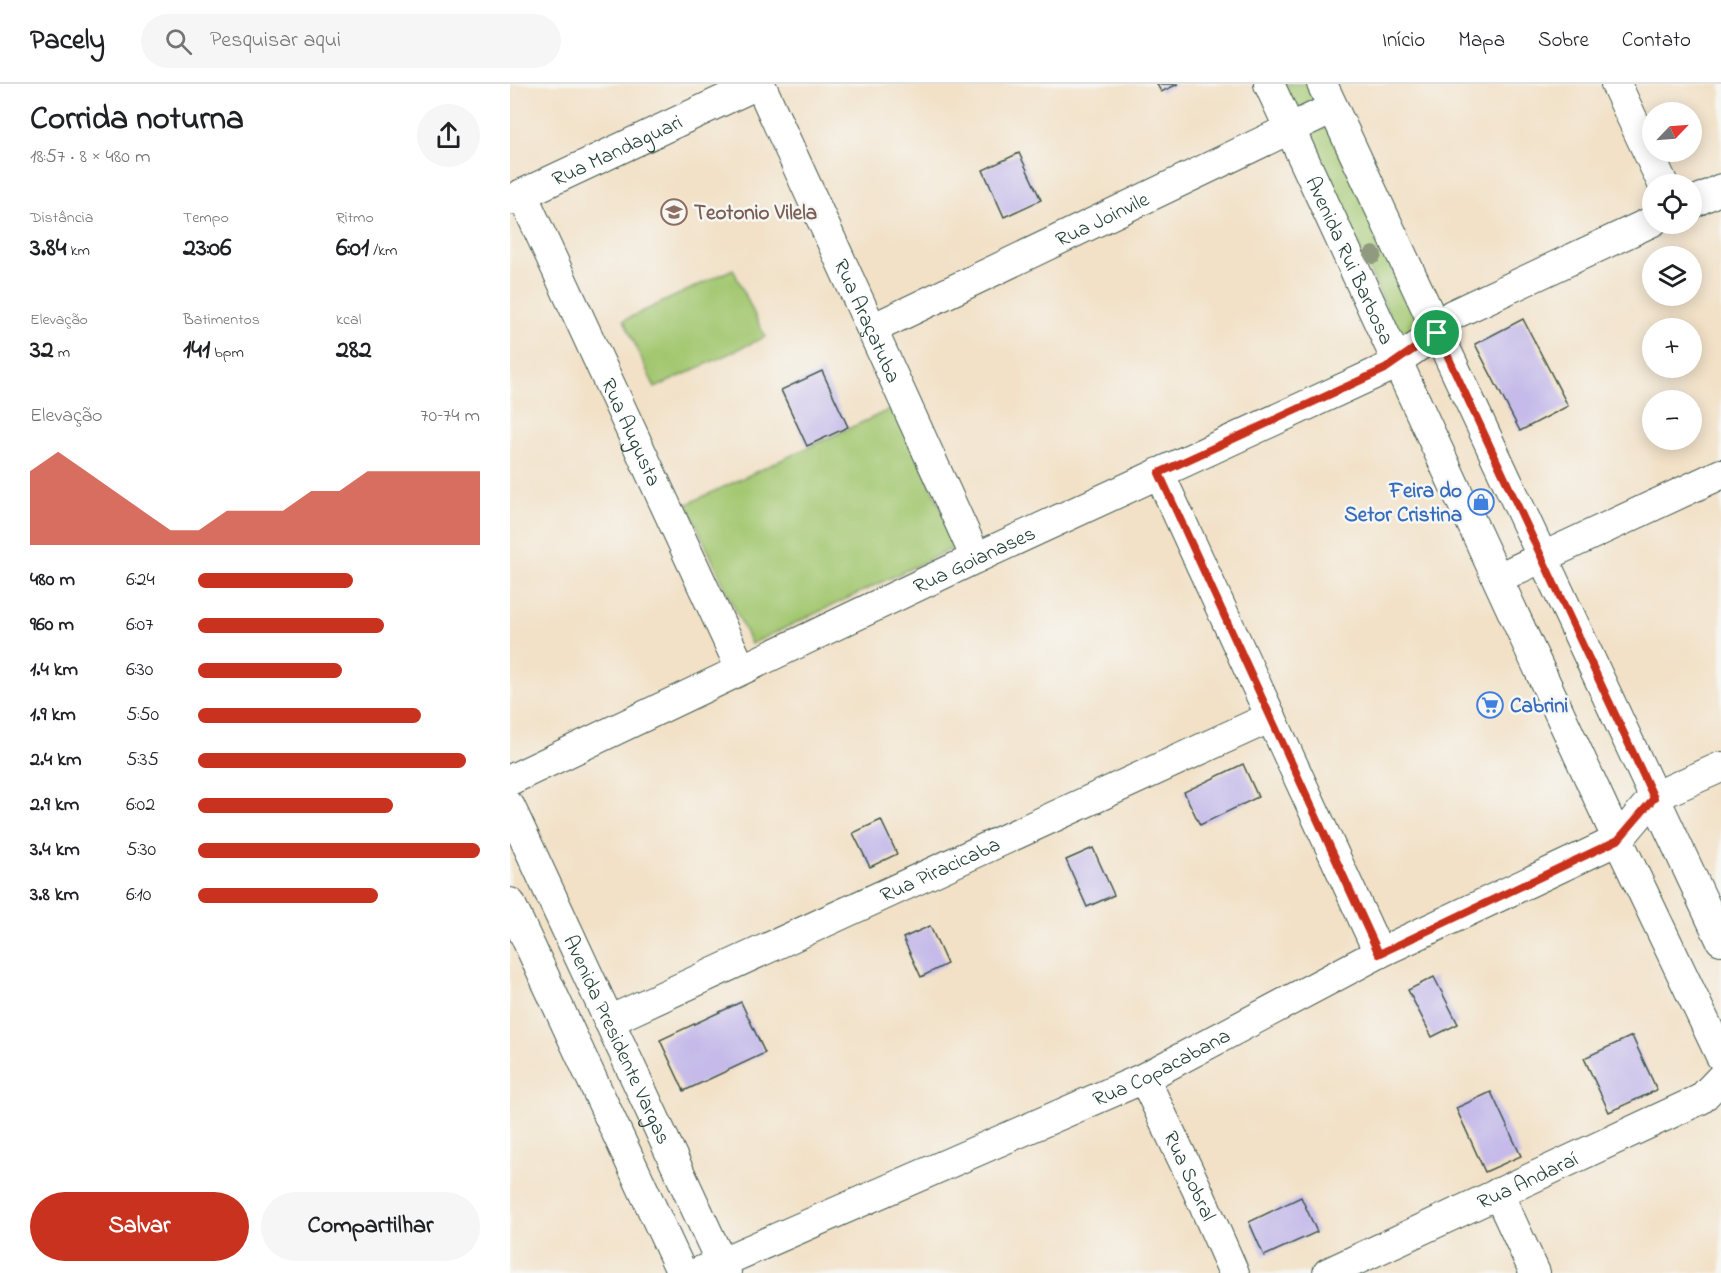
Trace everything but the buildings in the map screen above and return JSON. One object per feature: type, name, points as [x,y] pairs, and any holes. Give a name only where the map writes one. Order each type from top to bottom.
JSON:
[{"type":"street","name":"Rua Mandaguari","points":[[516,197],[759,84]]},
{"type":"street","name":"Rua Araçatuba","points":[[759,84],[976,558]]},
{"type":"street","name":"Avenida Rui Barbosa","points":[[1269,84],[1618,840],[1721,1056]]},
{"type":"street","points":[[1616,84],[1658,174]]},
{"type":"street","name":"Rua Joinvile","points":[[872,329],[1290,128],[1328,96]]},
{"type":"street","points":[[1328,96],[1721,940]]},
{"type":"street","points":[[1702,198],[1721,189]]},
{"type":"street","name":"Rua Augusta","points":[[516,197],[741,669]]},
{"type":"street","name":"Rua Goianases","points":[[510,780],[976,558],[1385,369],[1437,333],[1452,315],[1642,226]]},
{"type":"street","points":[[1159,473],[1379,954]]},
{"type":"street","points":[[1498,578],[1721,474]]},
{"type":"street","name":"Rua Piracicaba","points":[[609,1021],[1271,717]]},
{"type":"street","points":[[1618,840],[1654,798],[1721,766]]},
{"type":"street","name":"Avenida Presidente Vargas","points":[[510,807],[609,1021],[715,1270]]},
{"type":"street","name":"Rua Copacabana","points":[[715,1270],[1144,1078],[1379,954],[1618,840]]},
{"type":"street","name":"Avenida Presidente Vargas","points":[[510,903],[682,1273]]},
{"type":"street","name":"Rua Sobral","points":[[1144,1078],[1234,1273]]},
{"type":"street","name":"Rua Andaraí","points":[[1328,1273],[1701,1099],[1721,1078]]},
{"type":"street","points":[[1498,1193],[1535,1273]]},
{"type":"green space","points":[[1280,84],[1312,84],[1315,99],[1306,106],[1294,107]]},
{"type":"green space","points":[[1318,128],[1328,128],[1418,323],[1409,331],[1397,331],[1309,138]]},
{"type":"green space","points":[[733,269],[765,337],[655,388],[624,320]]},
{"type":"green space","points":[[895,407],[958,546],[751,644],[687,504]]},
{"type":"place","name":"Teotonio Vilela","points":[[674,212]]},
{"type":"place","name":"Feira do Setor Cristina","points":[[1481,502]]},
{"type":"place","name":"Cabrini","points":[[1490,705]]},
{"type":"route","points":[[1437,333],[1654,798],[1618,840],[1379,954],[1159,473],[1385,369],[1437,333]]}]
